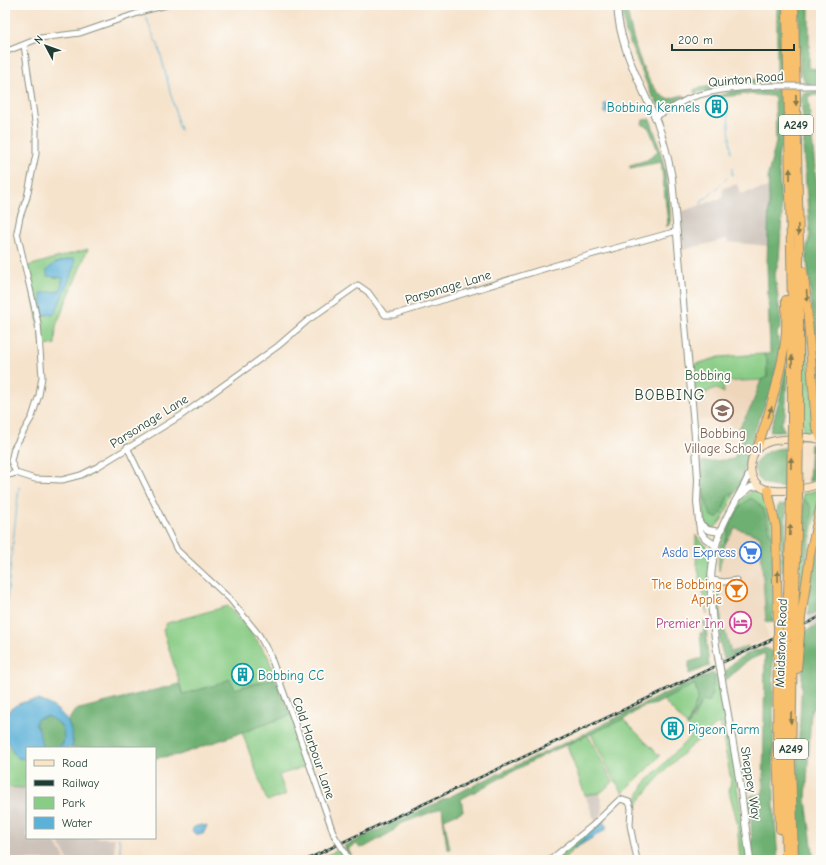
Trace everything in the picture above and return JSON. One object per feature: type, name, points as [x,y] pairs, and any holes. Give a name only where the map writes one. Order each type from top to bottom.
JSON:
[{"type":"highway","name":"A249","points":[[787,5],[795,428]]},
{"type":"highway","name":"A249","points":[[794,5],[799,244],[795,428]]},
{"type":"highway","points":[[757,449],[776,389],[785,341],[787,258],[791,241]]},
{"type":"highway","points":[[799,244],[806,293],[816,426],[821,440]]},
{"type":"highway","name":"Maidstone Road","points":[[786,860],[784,750],[794,621],[795,428]]},
{"type":"highway","points":[[768,490],[776,527],[778,629],[777,746],[782,860]]},
{"type":"highway","points":[[793,637],[794,621],[821,505]]},
{"type":"highway","name":"Maidstone Road","points":[[793,637],[791,766],[794,860]]},
{"type":"main road","points":[[821,440],[810,437],[780,440],[763,444],[757,449],[752,459],[751,470],[754,480],[759,486],[768,490],[803,488],[821,483]]},
{"type":"street","points":[[5,52],[40,38],[80,34],[147,10],[167,5]]},
{"type":"street","points":[[616,5],[618,26],[624,48],[655,116],[668,155],[672,178],[696,448],[699,523],[702,534],[716,546]]},
{"type":"street","points":[[5,476],[16,473],[11,461],[14,448],[32,416],[39,395],[42,377],[38,323],[17,232],[36,154],[36,129],[24,45]]},
{"type":"street","name":"Quinton Road","points":[[655,116],[690,98],[706,93],[743,88],[821,86]]},
{"type":"street","name":"Parsonage Lane","points":[[16,473],[35,479],[62,480],[81,475],[97,467],[127,447],[182,415],[278,346],[307,321],[358,285],[368,292],[385,315],[394,315],[677,231]]},
{"type":"street","name":"Cold Harbour Lane","points":[[127,447],[177,550],[230,598],[259,635],[270,655],[334,835],[349,860]]},
{"type":"street","name":"Sheppey Way","points":[[750,860],[740,784],[712,624],[712,580],[716,546],[720,532],[751,470]]},
{"type":"street","name":"Sheppey Way","points":[[736,500],[751,486],[759,486]]},
{"type":"street","points":[[699,523],[708,530],[720,532]]},
{"type":"street","points":[[712,580],[724,582],[737,580]]},
{"type":"street","points":[[550,860],[592,826],[620,799],[629,802],[631,808],[630,825],[637,860]]},
{"type":"shaded area","points":[[737,184],[740,194],[769,187],[768,246],[728,242],[726,239],[683,250],[680,212],[722,198],[723,188]]},
{"type":"shaded area","name":"Bobbing Village School","points":[[761,380],[752,405],[737,432],[725,418],[698,420],[696,398],[723,382]]},
{"type":"shaded area","points":[[735,528],[760,536],[766,630],[769,638],[731,653],[721,619],[719,571],[723,547]]},
{"type":"shaded area","points":[[817,612],[817,615],[821,613],[821,622],[810,628],[808,615]]},
{"type":"shaded area","points":[[5,787],[24,788],[26,791],[26,839],[54,839],[66,860],[5,860]]},
{"type":"shaded area","points":[[600,793],[603,813],[595,821],[585,795]]},
{"type":"shaded area","points":[[57,839],[114,839],[115,860],[68,860]]},
{"type":"green space","points":[[622,5],[626,5],[639,57],[651,83],[659,93],[668,99],[683,95],[685,96],[677,103],[659,105],[652,96],[626,33]]},
{"type":"green space","points":[[777,5],[782,5],[781,81],[722,88],[696,93],[693,92],[695,89],[738,81],[777,77]]},
{"type":"green space","points":[[799,5],[809,5],[809,68],[821,70],[821,84],[806,84],[800,70]]},
{"type":"green space","points":[[782,90],[785,135],[778,161],[782,216],[779,259],[775,274],[781,322],[781,327],[777,333],[780,349],[772,393],[767,399],[753,435],[753,446],[743,473],[741,484],[735,493],[728,496],[722,512],[717,518],[711,516],[703,493],[701,462],[734,459],[742,437],[737,432],[752,405],[761,380],[767,377],[767,359],[763,354],[769,354],[770,352],[767,265],[769,198],[768,175],[776,142],[775,99],[772,96],[749,94],[712,98],[733,91]]},
{"type":"green space","points":[[821,91],[821,95],[808,96],[821,230],[821,426],[815,372],[815,366],[819,363],[806,250],[810,234],[803,148],[805,133],[801,101],[803,93]]},
{"type":"green space","points":[[650,119],[662,157],[667,184],[670,224],[666,227],[668,223],[661,162],[630,168],[630,165],[647,160],[658,151],[649,128],[642,124],[643,120]]},
{"type":"green space","points":[[88,249],[56,326],[55,344],[42,347],[28,266]],"holes":[[[75,266],[55,313],[42,293],[60,291],[63,278],[48,276]]]},
{"type":"green space","points":[[803,294],[815,430],[803,433]]},
{"type":"green space","name":"Bobbing","points":[[763,354],[767,359],[767,377],[761,380],[723,382],[724,393],[715,388],[696,398],[692,365],[720,357]]},
{"type":"green space","points":[[786,365],[788,372],[785,415],[781,424],[785,431],[770,431],[780,397]]},
{"type":"green space","points":[[815,441],[821,445],[821,477],[809,482],[811,444]]},
{"type":"green space","points":[[785,448],[784,487],[772,486],[763,482],[757,477],[755,469],[757,462],[762,455],[772,450]]},
{"type":"green space","points":[[756,489],[762,491],[769,502],[772,516],[773,537],[770,533],[767,516],[747,500],[736,515],[728,533],[719,571],[718,562],[720,550],[727,525],[740,502]]},
{"type":"green space","points":[[821,489],[796,621],[801,557],[803,558],[807,543],[808,530],[806,501],[803,498],[803,494]]},
{"type":"green space","points":[[703,493],[711,516],[722,512],[728,496],[735,493],[722,520],[714,529],[705,526]]},
{"type":"green space","points":[[751,498],[757,502],[764,511],[772,538],[773,622],[766,622],[760,536],[735,528],[723,547],[736,513],[745,502]]},
{"type":"green space","points":[[803,498],[811,508],[807,548],[804,559],[801,557]]},
{"type":"green space","points":[[786,504],[785,571],[781,571],[781,543],[777,509],[779,505]]},
{"type":"green space","points":[[821,522],[821,559],[817,612],[808,615],[810,579]]},
{"type":"green space","points":[[696,535],[711,551],[707,615],[696,559]]},
{"type":"green space","points":[[720,586],[721,619],[731,652],[748,646],[748,648],[724,659],[719,639],[721,633],[715,617],[716,592]]},
{"type":"green space","points":[[228,606],[249,629],[268,656],[275,678],[235,689],[230,679],[215,686],[183,694],[163,630],[167,623]]},
{"type":"green space","points":[[703,622],[706,622],[709,666],[689,674],[689,662],[702,658],[700,633],[704,633]]},
{"type":"green space","points":[[821,623],[821,700],[811,711],[806,800],[814,860],[798,860],[797,779],[804,638],[806,631]]},
{"type":"green space","points":[[765,648],[773,652],[774,807],[778,860],[752,860],[751,815],[748,804],[751,796],[762,794],[763,792],[765,653],[747,661],[726,680],[725,672],[733,663],[743,656]]},
{"type":"green space","points":[[713,673],[715,676],[710,701],[703,701],[701,703],[687,727],[698,698],[695,684],[656,704],[642,707],[626,718],[544,755],[461,799],[463,811],[444,819],[450,849],[447,849],[442,808],[400,824],[393,831],[365,847],[360,848],[356,844],[348,849],[351,854],[349,856],[344,846],[586,733],[672,690]]},
{"type":"green space","points":[[715,676],[718,678],[731,746],[747,860],[740,860],[737,821],[729,791],[731,780],[720,722],[685,751],[663,772],[635,808],[636,800],[644,784],[694,733],[662,699],[695,684],[698,698],[688,725],[693,720],[701,703],[703,701],[710,701]]},
{"type":"green space","points":[[275,678],[291,715],[179,755],[156,758],[156,747],[72,747],[73,741],[68,721],[75,710],[179,684],[183,694],[216,685],[230,679],[235,689]]},
{"type":"green space","points":[[291,715],[307,766],[279,775],[286,795],[267,801],[242,732]]},
{"type":"green space","points":[[47,716],[56,721],[63,730],[63,744],[58,747],[42,747],[38,729],[35,724],[37,719]]},
{"type":"green space","points":[[622,718],[660,756],[623,793],[612,776],[591,734]]},
{"type":"green space","points":[[588,735],[613,782],[600,793],[585,795],[567,745]]},
{"type":"green space","points":[[9,747],[18,758],[26,758],[26,788],[5,787],[5,748]]},
{"type":"green space","points":[[604,816],[606,820],[562,860],[552,860]]},
{"type":"green space","points":[[340,849],[347,860],[317,860]]},
{"type":"water","points":[[604,104],[612,104],[615,107],[615,111],[612,114],[605,113]]},
{"type":"water","points":[[74,258],[75,266],[55,313],[43,316],[41,293],[60,291],[63,278],[47,276],[47,270],[55,263]]},
{"type":"water","points":[[38,700],[46,703],[65,718],[69,724],[73,740],[72,747],[56,747],[63,744],[63,730],[56,721],[47,716],[37,719],[35,724],[39,730],[42,747],[26,747],[26,759],[18,758],[10,748],[6,735],[6,721],[11,709],[20,703]]},
{"type":"water","points":[[603,822],[607,827],[605,830],[569,852]]},
{"type":"water","points":[[201,825],[207,826],[203,834],[196,834],[192,831],[194,827]]},
{"type":"waterway","points":[[146,17],[158,44],[180,130]]},
{"type":"waterway","points":[[727,100],[731,152]]},
{"type":"waterway","points":[[732,168],[732,175]]},
{"type":"waterway","points":[[701,204],[704,198],[707,198],[727,178]]},
{"type":"waterway","points":[[5,616],[19,487]]},
{"type":"waterway","points":[[119,839],[121,860]]},
{"type":"railway","points":[[806,624],[821,616]]},
{"type":"railway","points":[[723,662],[775,638]]},
{"type":"railway","points":[[341,843],[714,667]]},
{"type":"railway","points":[[306,860],[337,845]]},
{"type":"place","name":"Bobbing Kennels","points":[[716,107]]},
{"type":"place","name":"Bobbing Village School","points":[[723,411]]},
{"type":"place","name":"Asda Express","points":[[751,552]]},
{"type":"place","name":"The Bobbing Apple","points":[[737,591]]},
{"type":"place","name":"Premier Inn","points":[[740,623]]},
{"type":"place","name":"Bobbing CC","points":[[243,675]]},
{"type":"place","name":"Pigeon Farm","points":[[672,729]]},
{"type":"district","name":"BOBBING","points":[[670,395]]}]
